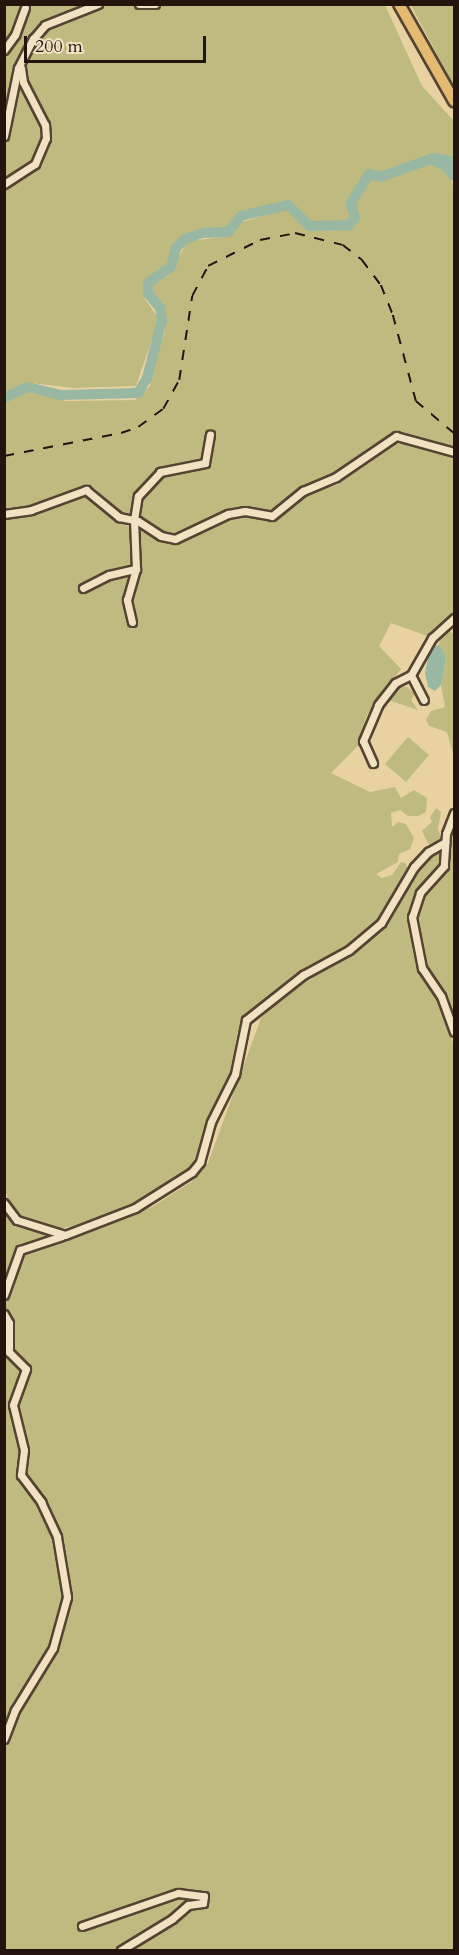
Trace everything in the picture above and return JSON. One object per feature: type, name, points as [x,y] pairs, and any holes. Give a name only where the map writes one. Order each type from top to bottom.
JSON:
[{"type":"main road","points":[[399,4],[454,101]]},
{"type":"street","points":[[4,136],[20,63],[45,25],[98,4]]},
{"type":"street","points":[[139,4],[155,4]]},
{"type":"street","points":[[4,50],[15,35],[25,8]]},
{"type":"street","points":[[4,184],[35,164],[46,138],[42,118],[23,82],[20,63]]},
{"type":"street","points":[[132,622],[127,600],[136,569],[134,520],[142,489],[160,471],[205,463],[210,434]]},
{"type":"street","points":[[4,514],[31,510],[86,490],[119,517],[134,520],[161,536],[174,539],[228,514],[244,512],[272,516],[303,491],[336,477],[396,436],[454,452]]},
{"type":"street","points":[[82,588],[108,575],[136,569]]},
{"type":"street","points":[[373,763],[364,749],[368,723],[395,682],[411,675],[432,638],[454,618]]},
{"type":"street","points":[[411,675],[424,700]]},
{"type":"street","points":[[454,813],[445,842],[444,866],[420,893],[412,917],[422,968],[441,996],[454,1032]]},
{"type":"street","points":[[4,1294],[21,1250],[39,1241],[65,1235],[135,1208],[192,1172],[200,1162],[212,1122],[235,1074],[246,1020],[267,1001],[303,975],[349,950],[381,923],[414,867],[428,852],[445,842]]},
{"type":"street","points":[[4,1203],[17,1220],[65,1235]]},
{"type":"street","points":[[4,1314],[9,1323],[9,1352],[26,1369],[13,1405],[24,1450],[21,1475],[41,1502],[57,1537],[67,1597],[53,1648],[15,1710],[4,1739]]},
{"type":"street","points":[[82,1926],[167,1896],[186,1893],[204,1896],[203,1904],[188,1905],[172,1919],[121,1950]]},
{"type":"shaded area","points":[[5,5],[385,5],[422,86],[454,121],[454,158],[435,155],[383,174],[368,171],[349,202],[351,219],[347,224],[310,223],[288,202],[240,214],[227,229],[185,234],[173,248],[168,263],[144,282],[145,299],[159,319],[136,386],[73,388],[31,383],[5,393]]},
{"type":"shaded area","points":[[411,5],[454,5],[454,86],[417,17]]},
{"type":"shaded area","points":[[429,163],[450,172],[454,191],[454,449],[416,437],[391,434],[274,512],[237,509],[213,515],[191,530],[173,536],[118,512],[94,488],[77,488],[124,525],[171,543],[191,538],[222,521],[248,516],[272,522],[304,496],[337,485],[397,444],[408,443],[454,459],[454,615],[430,637],[391,623],[379,646],[401,669],[366,717],[358,746],[331,773],[370,792],[395,787],[401,798],[414,790],[427,798],[426,812],[418,816],[408,816],[400,810],[391,813],[392,827],[398,822],[406,824],[414,838],[410,849],[399,854],[398,862],[376,874],[382,878],[392,875],[401,862],[406,863],[408,873],[378,921],[347,948],[292,979],[247,1013],[237,1034],[230,1076],[193,1168],[132,1206],[75,1226],[61,1228],[26,1219],[10,1205],[5,1189],[4,401],[25,391],[66,401],[135,400],[150,386],[152,368],[165,331],[164,313],[152,294],[153,285],[167,276],[188,241],[223,237],[242,222],[287,209],[295,212],[304,227],[311,231],[348,230],[356,220],[354,204],[371,179],[387,179]]},
{"type":"shaded area","points":[[451,632],[454,635],[454,757],[447,732],[429,726],[426,720],[431,711],[445,707],[441,685],[446,659],[438,645],[444,633]]},
{"type":"shaded area","points":[[435,645],[440,646],[446,658],[441,685],[435,691],[428,687],[425,673],[430,649]]},
{"type":"shaded area","points":[[399,686],[407,687],[415,694],[411,700],[418,710],[391,701],[390,694]]},
{"type":"shaded area","points":[[408,737],[429,755],[406,782],[385,764]]},
{"type":"shaded area","points":[[436,808],[441,812],[438,829],[443,842],[410,870],[411,863],[429,845],[422,831],[432,822],[430,817]]},
{"type":"shaded area","points":[[454,822],[454,1020],[444,994],[422,957],[417,921],[422,897],[448,864],[449,836]]},
{"type":"shaded area","points":[[443,846],[442,863],[417,894],[410,917],[418,966],[435,996],[454,1045],[454,1950],[5,1950],[4,1211],[19,1224],[69,1238],[152,1207],[191,1182],[208,1163],[261,1018],[302,980],[344,958],[386,926],[422,866]]},
{"type":"waterway","points":[[4,398],[28,387],[61,395],[138,393],[147,378],[162,320],[160,308],[148,293],[148,283],[171,267],[176,248],[185,239],[202,233],[228,232],[241,216],[288,205],[310,226],[349,225],[355,218],[351,203],[369,174],[380,177],[434,158],[454,162]]},
{"type":"waterway","points":[[435,161],[446,166],[454,176]]},
{"type":"railway","points":[[4,456],[121,433],[138,427],[163,409],[179,380],[192,296],[208,266],[260,240],[295,233],[343,245],[362,260],[381,285],[393,315],[416,401],[454,433]]}]
